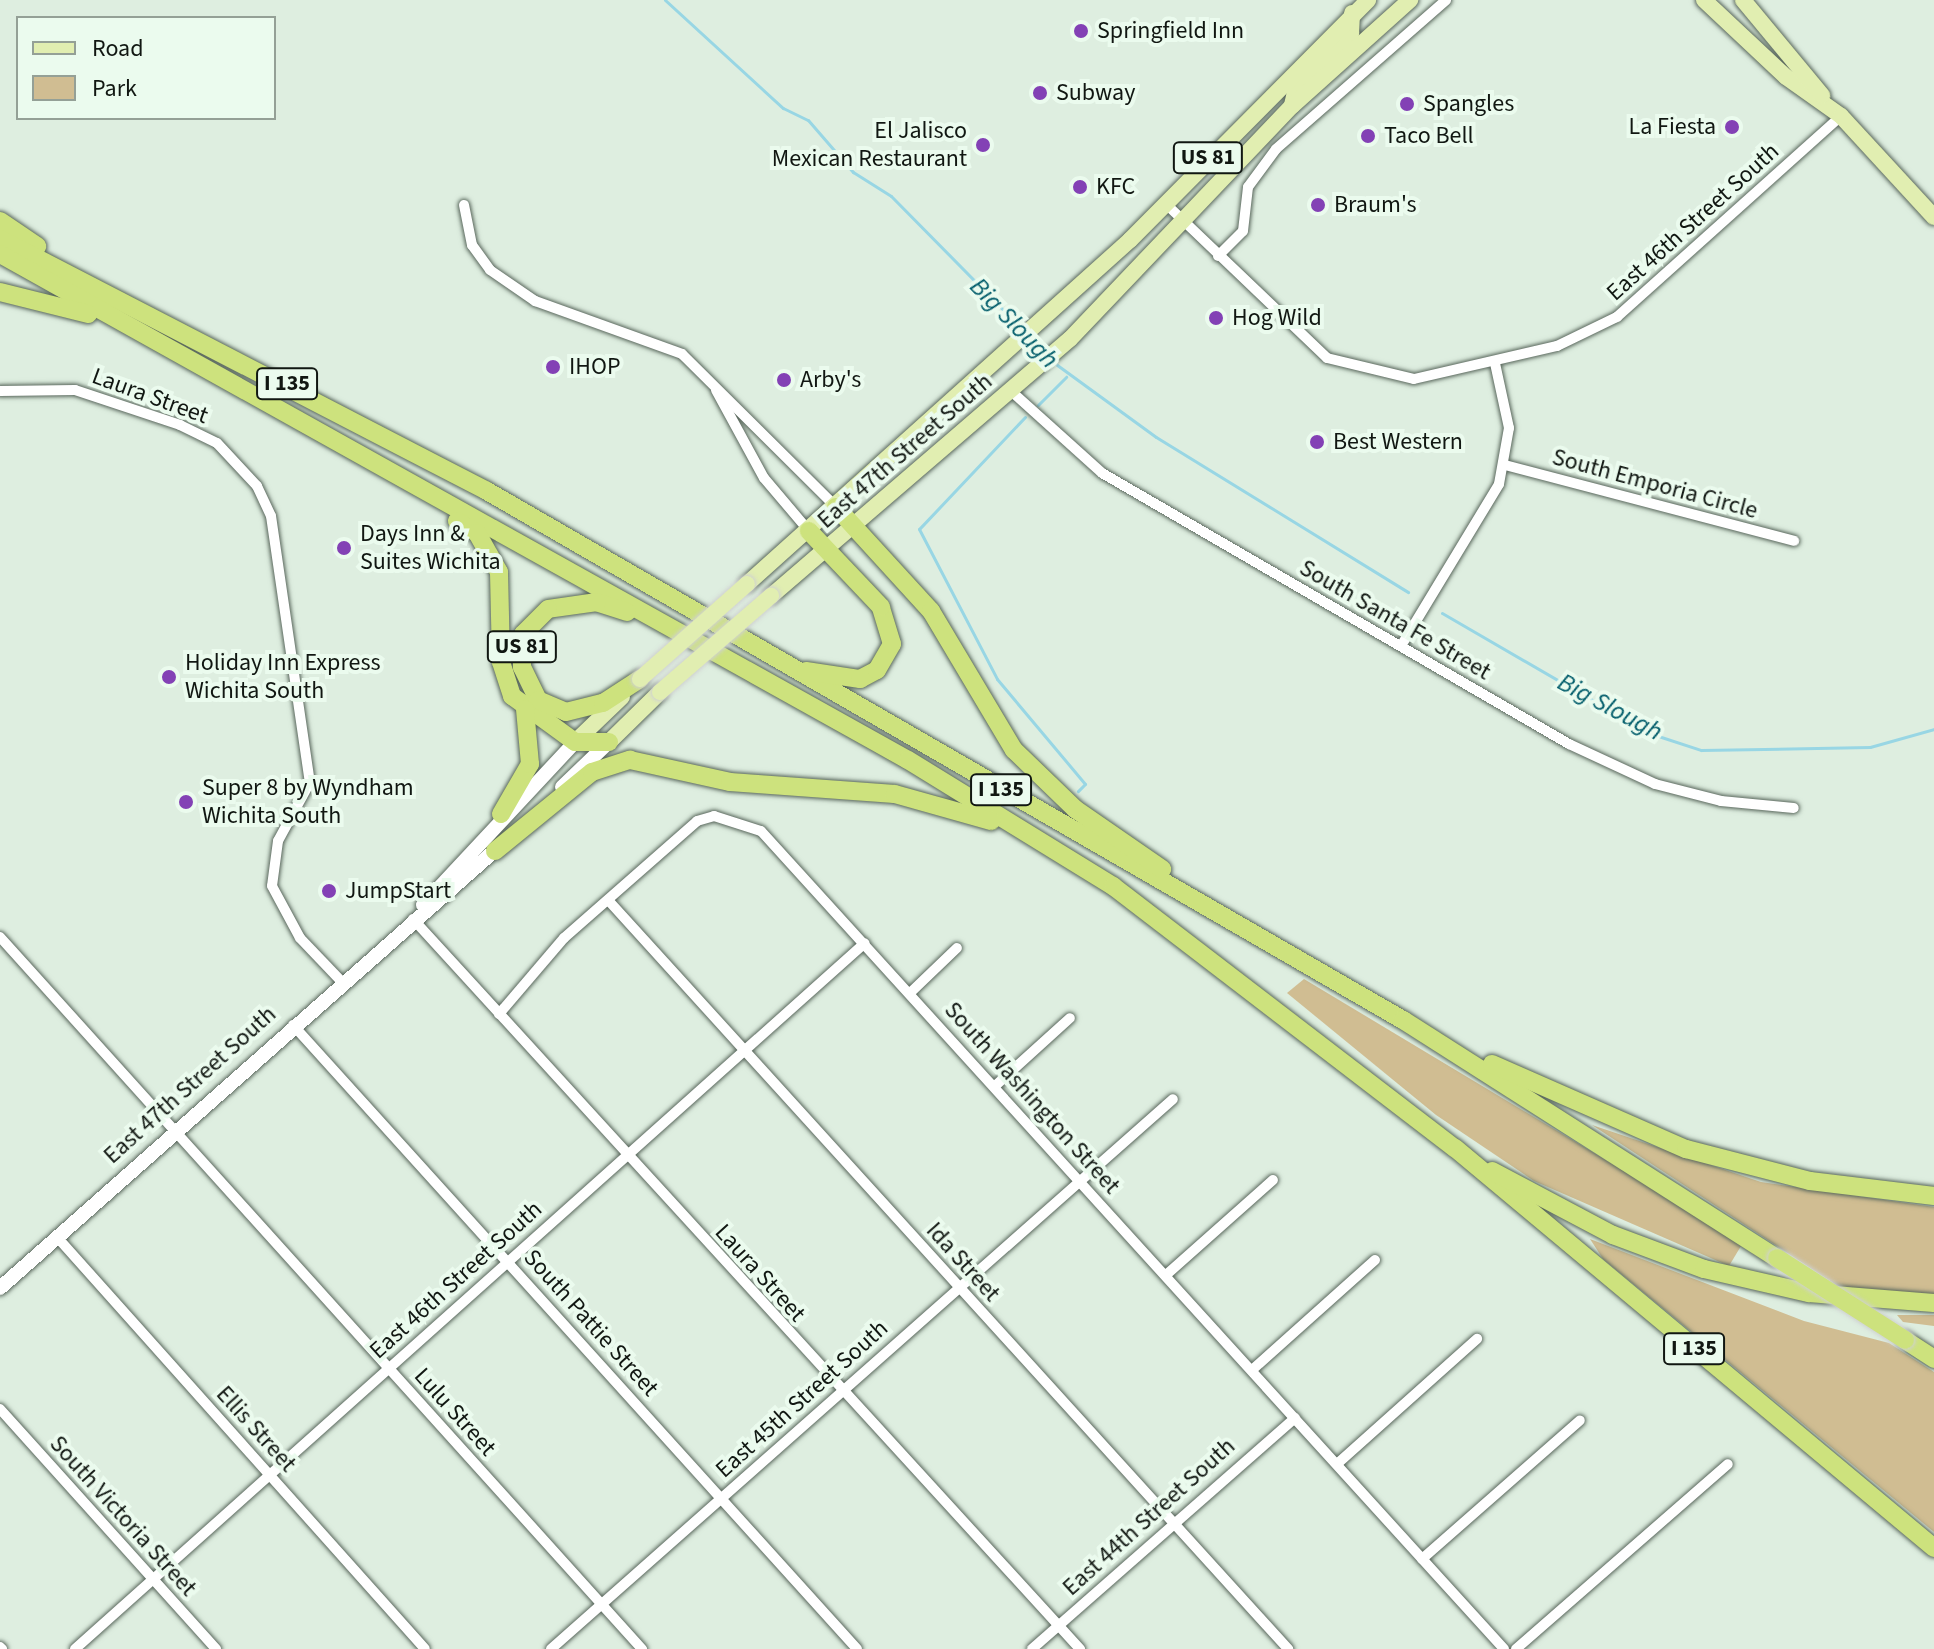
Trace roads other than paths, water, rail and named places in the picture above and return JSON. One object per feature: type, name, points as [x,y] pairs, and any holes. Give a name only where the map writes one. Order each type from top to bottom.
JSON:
[{"type":"highway","points":[[0,221],[86,278]]},
{"type":"highway","points":[[0,239],[86,278]]},
{"type":"highway","points":[[0,254],[117,323]]},
{"type":"highway","name":"I 135","points":[[86,278],[487,491],[780,664],[1403,1020],[1934,1359]]},
{"type":"highway","points":[[0,292],[117,323]]},
{"type":"highway","name":"I 135","points":[[117,323],[666,624],[1063,854],[1170,925],[1455,1148],[1934,1548]]},
{"type":"highway","points":[[348,448],[477,533],[491,552],[501,589],[501,662],[525,709],[530,764],[501,814]]},
{"type":"highway","points":[[836,507],[931,611],[984,707],[1051,787],[1121,842],[1315,969]]},
{"type":"highway","points":[[780,664],[842,681],[860,679],[889,657],[892,625],[809,531]]},
{"type":"highway","name":"US 81","points":[[640,679],[593,707],[551,708],[538,700],[522,667],[523,634],[548,609],[569,602],[597,602],[666,624]]},
{"type":"highway","points":[[525,709],[575,742],[609,742]]},
{"type":"highway","points":[[495,851],[592,772],[630,760],[730,782],[895,794],[974,813],[1063,854]]},
{"type":"highway","points":[[1403,1020],[1563,1100],[1686,1149],[1810,1181],[1934,1196]]},
{"type":"highway","points":[[1455,1148],[1613,1235],[1704,1269],[1809,1293],[1934,1303]]},
{"type":"main road","name":"East 47th Street South","points":[[413,919],[501,814],[640,679],[836,507],[1166,204],[1368,0]]},
{"type":"main road","points":[[1381,0],[1381,23]]},
{"type":"main road","name":"East 47th Street South","points":[[0,1288],[413,919],[495,851],[660,692],[856,528],[1070,339],[1185,224],[1292,106],[1410,0]]},
{"type":"main road","points":[[1704,0],[1786,77],[1836,111]]},
{"type":"main road","points":[[1743,0],[1836,111],[1934,217]]},
{"type":"main road","points":[[1292,106],[1297,83],[1351,33],[1352,13]]},
{"type":"street","points":[[1218,256],[1243,231],[1254,175],[1396,42],[1446,0]]},
{"type":"street","points":[[1381,23],[1396,42]]},
{"type":"street","name":"East 46th Street South","points":[[1166,204],[1298,335],[1350,368],[1414,379],[1495,363],[1557,346],[1617,317],[1836,111]]},
{"type":"street","points":[[464,205],[472,245],[490,270],[535,301],[682,354],[715,388],[737,401],[836,507]]},
{"type":"street","points":[[1401,646],[1505,465],[1509,428],[1495,363]]},
{"type":"street","points":[[715,388],[764,478],[809,531]]},
{"type":"street","name":"Laura Street","points":[[0,391],[75,390],[180,425],[217,443],[257,486],[271,516],[310,782],[278,841],[272,886],[300,938],[342,982]]},
{"type":"street","name":"South Santa Fe Street","points":[[1011,391],[1102,473],[1401,646],[1655,784],[1721,801],[1794,808]]},
{"type":"street","name":"South Emporia Circle","points":[[1505,465],[1794,541]]},
{"type":"street","name":"South Washington Street","points":[[499,1014],[564,938],[697,821],[714,816],[761,831],[1504,1649]]},
{"type":"street","name":"Ida Street","points":[[608,900],[1288,1649]]},
{"type":"street","name":"Laura Street","points":[[413,919],[840,1392],[1080,1649]]},
{"type":"street","name":"Lulu Street","points":[[0,937],[642,1649]]},
{"type":"street","name":"East 46th Street South","points":[[75,1649],[865,943]]},
{"type":"street","points":[[910,993],[957,948]]},
{"type":"street","points":[[995,1086],[1070,1018]]},
{"type":"street","name":"South Pattie Street","points":[[293,1025],[857,1649]]},
{"type":"street","name":"East 45th Street South","points":[[551,1649],[1173,1099]]},
{"type":"street","points":[[1166,1275],[1273,1180]]},
{"type":"street","name":"Ellis Street","points":[[57,1237],[425,1649]]},
{"type":"street","points":[[1252,1370],[1375,1260]]},
{"type":"street","points":[[1337,1464],[1477,1339]]},
{"type":"street","name":"South Victoria Street","points":[[0,1409],[216,1649]]},
{"type":"street","name":"East 44th Street South","points":[[1032,1649],[1173,1521],[1295,1418]]},
{"type":"street","points":[[1422,1559],[1580,1420]]},
{"type":"street","points":[[1516,1649],[1728,1464]]},
{"type":"waterway","name":"Big Slough","points":[[665,0],[783,108],[808,120],[853,172],[891,196],[1023,330]]},
{"type":"waterway","name":"Big Slough","points":[[1031,339],[1045,354]]},
{"type":"waterway","name":"Big Slough","points":[[1053,362],[1156,437],[1408,592]]},
{"type":"waterway","points":[[1038,405],[1066,377]]},
{"type":"waterway","points":[[1025,417],[919,529],[997,679],[1085,784],[1078,791]]},
{"type":"waterway","name":"Big Slough","points":[[1442,613],[1649,733],[1701,750],[1870,747],[1934,729]]},
{"type":"place","name":"Springfield Inn","points":[[1081,31]]},
{"type":"place","name":"Subway","points":[[1040,93]]},
{"type":"place","name":"Spangles","points":[[1407,104]]},
{"type":"place","name":"La Fiesta","points":[[1732,127]]},
{"type":"place","name":"Taco Bell","points":[[1368,136]]},
{"type":"place","name":"El Jalisco Mexican Restaurant","points":[[983,145]]},
{"type":"place","name":"KFC","points":[[1080,187]]},
{"type":"place","name":"Braum's","points":[[1318,205]]},
{"type":"place","name":"Hog Wild","points":[[1216,318]]},
{"type":"place","name":"IHOP","points":[[553,367]]},
{"type":"place","name":"Arby's","points":[[784,380]]},
{"type":"place","name":"Best Western","points":[[1317,442]]},
{"type":"place","name":"Days Inn & Suites Wichita","points":[[344,548]]},
{"type":"place","name":"Holiday Inn Express Wichita South","points":[[169,677]]},
{"type":"place","name":"Super 8 by Wyndham Wichita South","points":[[186,802]]},
{"type":"place","name":"JumpStart","points":[[329,891]]}]
